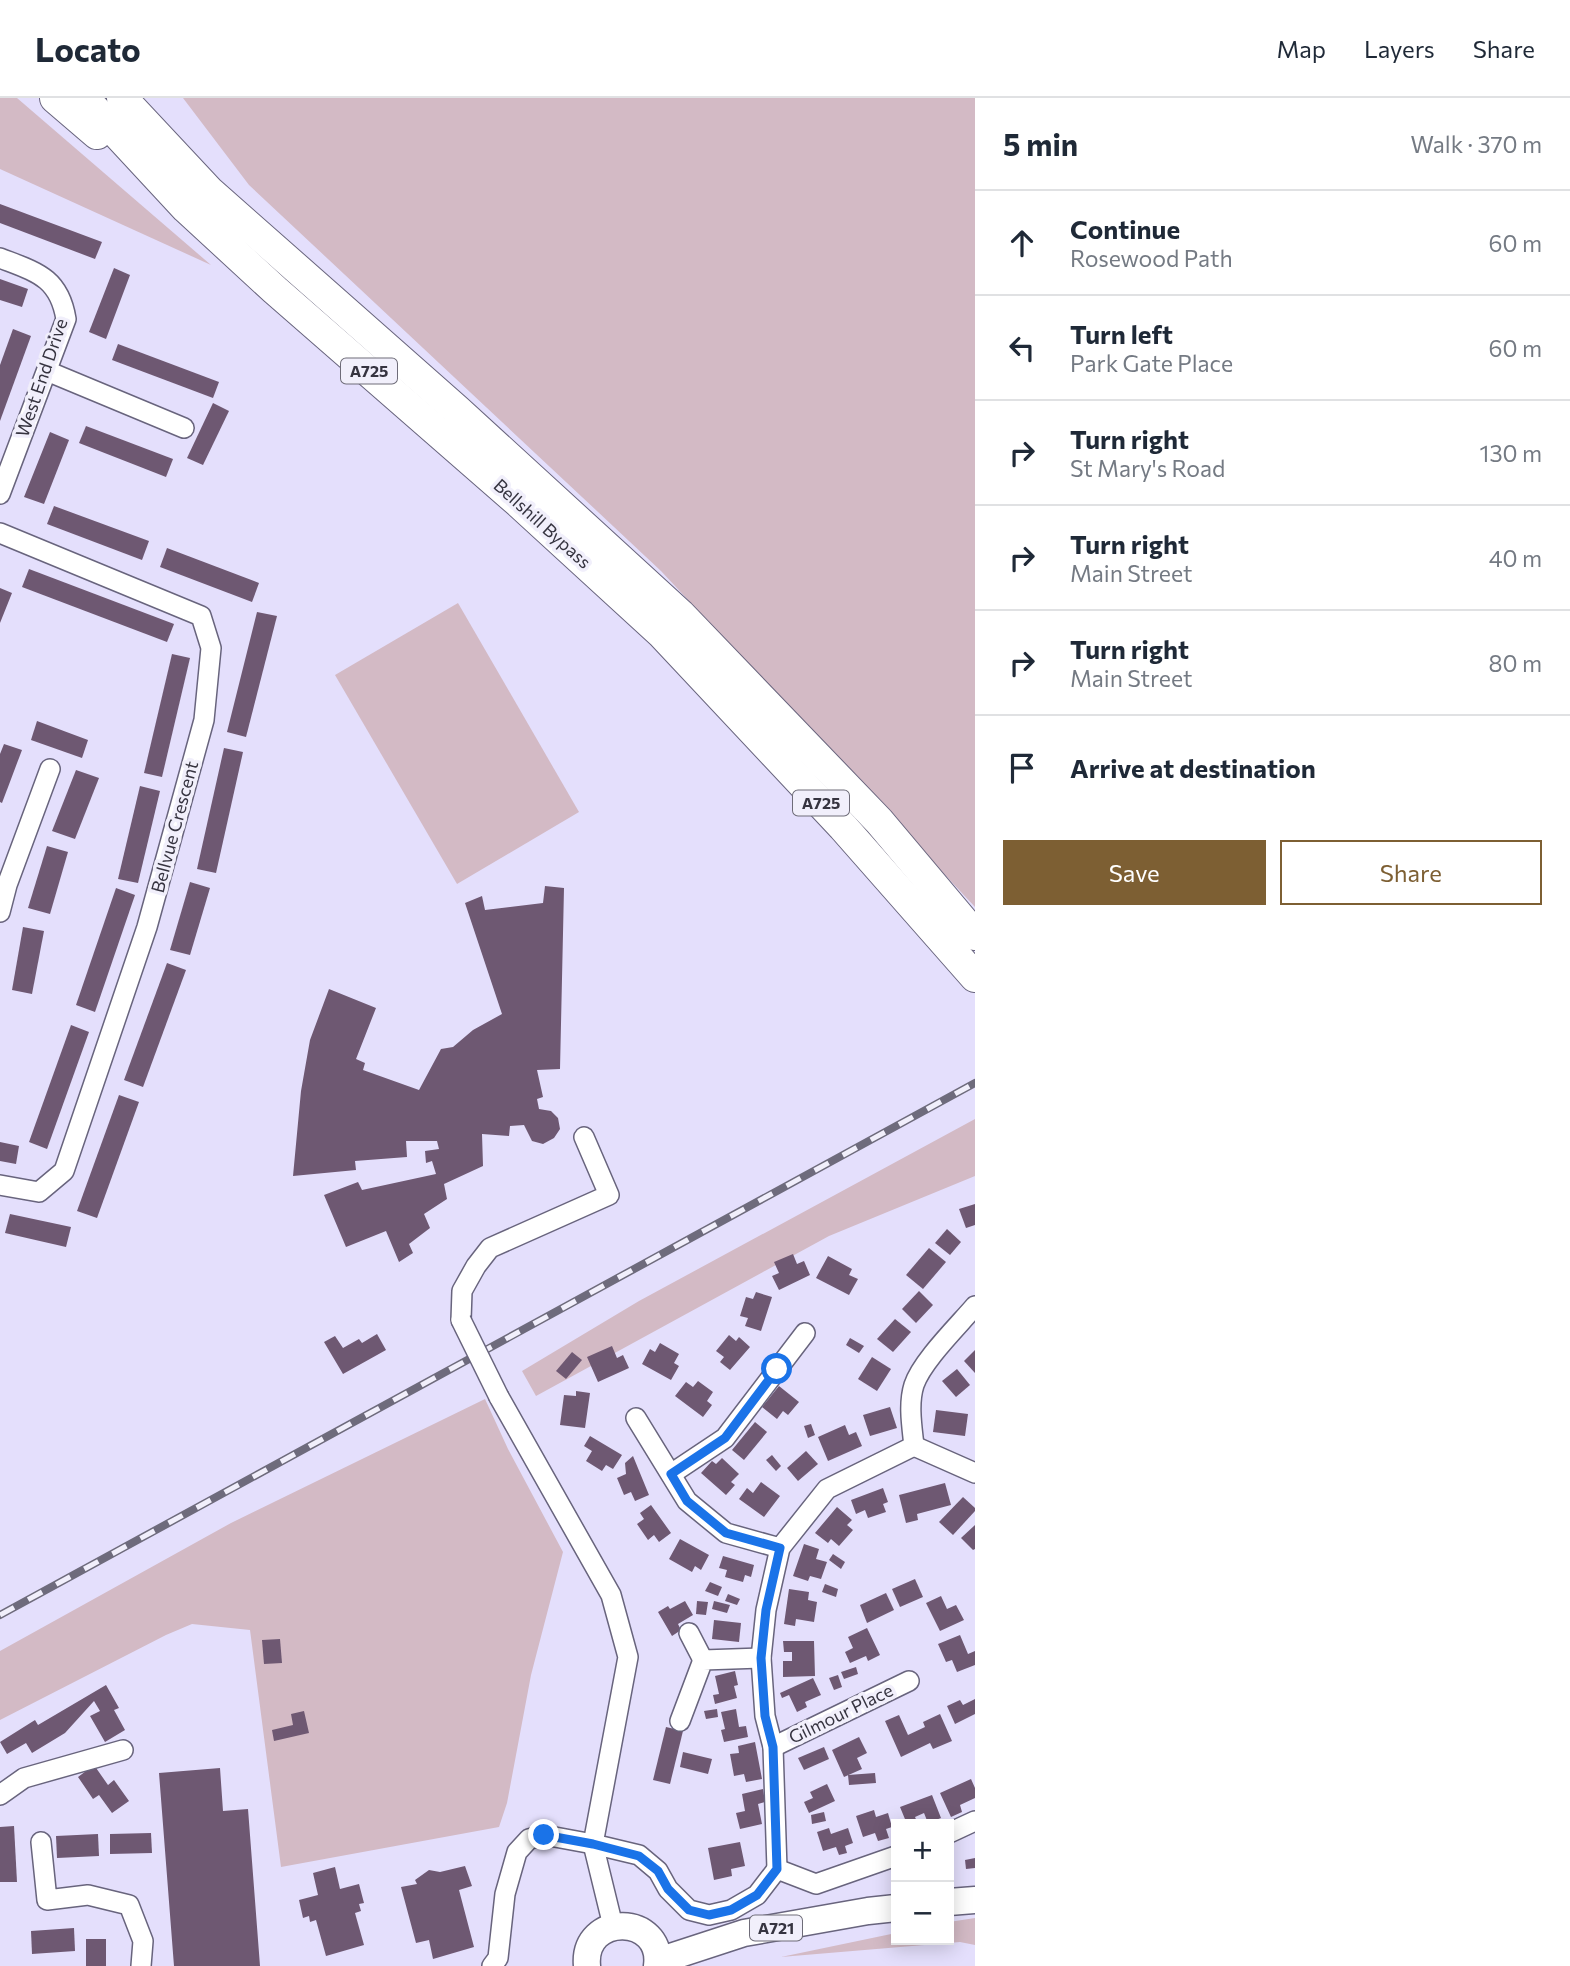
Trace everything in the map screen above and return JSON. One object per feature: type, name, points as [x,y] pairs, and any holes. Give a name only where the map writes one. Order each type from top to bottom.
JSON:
[{"type":"highway","points":[[55,98],[186,208]]},
{"type":"highway","name":"Bellshill Bypass","points":[[84,98],[186,208],[275,290],[518,502],[662,634],[843,827],[975,977]]},
{"type":"highway","name":"Bellshill Bypass","points":[[122,98],[209,191],[457,410],[680,614],[879,821],[975,935]]},
{"type":"main road","points":[[954,1902],[975,1900]]},
{"type":"main road","name":"A721","points":[[613,1926],[625,1925],[644,1932],[652,1941],[658,1963],[744,1933],[891,1909]]},
{"type":"main road","points":[[587,1966],[587,1952],[594,1939],[613,1926]]},
{"type":"street","name":"West End Drive","points":[[0,258],[33,270],[49,280],[63,301],[66,319],[0,494]]},
{"type":"street","points":[[47,371],[184,428]]},
{"type":"street","name":"Bellvue Crescent","points":[[0,533],[201,616],[211,649],[204,720],[147,927],[64,1171],[39,1192],[0,1185]]},
{"type":"street","points":[[0,912],[5,872],[50,769]]},
{"type":"street","points":[[584,1137],[609,1195],[490,1248],[476,1266],[462,1292],[461,1320],[499,1396],[611,1595],[628,1657],[593,1844],[613,1926]]},
{"type":"street","points":[[914,1446],[911,1416],[914,1386],[923,1368],[975,1306]]},
{"type":"street","points":[[671,1474],[725,1438],[805,1333]]},
{"type":"street","points":[[636,1418],[687,1501],[726,1533],[780,1548]]},
{"type":"street","points":[[914,1446],[975,1473]]},
{"type":"street","points":[[492,1966],[498,1958],[505,1894],[517,1852],[529,1839],[544,1835],[639,1856],[658,1871],[668,1889],[689,1910],[709,1915],[731,1910],[757,1895],[777,1869],[773,1747],[765,1716],[761,1658],[766,1610],[780,1548],[827,1489],[914,1446]]},
{"type":"street","points":[[680,1721],[703,1660],[689,1633]]},
{"type":"street","points":[[703,1660],[761,1658]]},
{"type":"street","name":"Gilmour Place","points":[[773,1747],[909,1681]]},
{"type":"street","points":[[0,1795],[24,1778],[123,1750]]},
{"type":"street","points":[[954,1831],[975,1821]]},
{"type":"street","points":[[41,1842],[47,1900],[88,1895],[129,1905],[143,1941],[141,1966]]},
{"type":"street","points":[[777,1869],[816,1884],[891,1858]]},
{"type":"shaded area","points":[[0,98],[17,98],[211,265],[0,169]]},
{"type":"shaded area","points":[[183,98],[975,98],[975,907],[661,571],[249,185]]},
{"type":"shaded area","points":[[458,603],[579,812],[457,884],[335,675]]},
{"type":"shaded area","points":[[975,1119],[975,1176],[829,1236],[536,1396],[522,1371],[639,1301]]},
{"type":"shaded area","points":[[485,1399],[508,1449],[563,1552],[531,1675],[507,1803],[499,1827],[281,1867],[250,1630],[192,1624],[0,1720],[0,1651],[231,1523]]},
{"type":"shaded area","points":[[975,1918],[975,1945],[954,1943],[954,1921]]},
{"type":"shaded area","points":[[891,1934],[891,1945],[924,1945],[781,1957]]},
{"type":"building","points":[[0,204],[102,242],[95,259],[0,223]]},
{"type":"building","points":[[114,268],[130,275],[106,339],[89,332]]},
{"type":"building","points":[[0,279],[28,289],[22,307],[0,300]]},
{"type":"building","points":[[13,329],[31,336],[0,421],[0,365]]},
{"type":"building","points":[[118,344],[219,382],[213,398],[112,360]]},
{"type":"building","points":[[213,403],[229,411],[203,465],[187,458]]},
{"type":"building","points":[[86,426],[173,459],[166,477],[79,443]]},
{"type":"building","points":[[50,432],[69,440],[44,504],[24,497]]},
{"type":"building","points":[[54,506],[149,541],[142,560],[47,524]]},
{"type":"building","points":[[167,548],[259,583],[252,602],[160,567]]},
{"type":"building","points":[[29,569],[174,624],[167,642],[22,587]]},
{"type":"building","points":[[0,588],[12,593],[0,623]]},
{"type":"building","points":[[257,612],[277,616],[246,737],[227,732]]},
{"type":"building","points":[[172,654],[190,658],[162,777],[144,773]]},
{"type":"building","points":[[37,721],[88,740],[82,758],[31,740]]},
{"type":"building","points":[[4,744],[22,750],[2,803],[0,754]]},
{"type":"building","points":[[224,748],[243,752],[216,873],[197,869]]},
{"type":"building","points":[[76,770],[99,778],[75,839],[52,831]]},
{"type":"building","points":[[140,786],[160,791],[138,883],[118,879]]},
{"type":"building","points":[[47,846],[68,852],[50,914],[28,908]]},
{"type":"building","points":[[190,882],[210,888],[190,955],[170,950]]},
{"type":"building","points":[[545,886],[564,888],[560,1069],[537,1070],[543,1097],[537,1099],[539,1109],[551,1111],[558,1118],[560,1129],[554,1138],[543,1144],[532,1141],[524,1125],[510,1126],[509,1136],[482,1134],[483,1166],[444,1184],[447,1199],[424,1214],[430,1228],[409,1244],[413,1253],[399,1262],[386,1231],[346,1247],[324,1195],[358,1182],[362,1190],[436,1174],[432,1161],[426,1163],[425,1151],[439,1149],[437,1141],[406,1141],[407,1157],[355,1161],[356,1170],[293,1176],[301,1091],[310,1040],[329,989],[376,1008],[356,1059],[365,1063],[363,1070],[419,1090],[441,1049],[453,1047],[473,1030],[502,1014],[465,903],[482,896],[485,910],[543,903]]},
{"type":"building","points":[[116,888],[135,895],[95,1012],[76,1005]]},
{"type":"building","points":[[23,927],[44,931],[32,994],[12,990]]},
{"type":"building","points":[[167,963],[186,970],[143,1087],[124,1080]]},
{"type":"building","points":[[71,1025],[89,1032],[47,1149],[29,1142]]},
{"type":"building","points":[[119,1095],[139,1102],[97,1218],[77,1211]]},
{"type":"building","points":[[0,1142],[19,1146],[16,1164],[0,1161]]},
{"type":"building","points":[[975,1204],[975,1225],[966,1228],[959,1209]]},
{"type":"building","points":[[10,1214],[71,1227],[66,1247],[5,1233]]},
{"type":"building","points":[[947,1229],[961,1242],[950,1255],[935,1243]]},
{"type":"building","points":[[929,1248],[946,1262],[923,1289],[906,1275]]},
{"type":"building","points":[[793,1254],[797,1264],[804,1261],[810,1275],[779,1290],[772,1276],[779,1273],[774,1262]]},
{"type":"building","points":[[828,1256],[852,1269],[849,1275],[858,1279],[849,1295],[816,1278]]},
{"type":"building","points":[[919,1291],[933,1305],[916,1323],[902,1309]]},
{"type":"building","points":[[756,1292],[772,1297],[761,1331],[745,1326],[748,1318],[740,1316],[746,1297],[753,1299]]},
{"type":"building","points":[[895,1319],[911,1332],[893,1352],[877,1339]]},
{"type":"building","points":[[377,1334],[386,1350],[343,1374],[324,1342],[335,1336],[343,1348],[359,1339],[362,1343]]},
{"type":"building","points":[[729,1335],[736,1341],[739,1337],[750,1347],[730,1370],[720,1362],[724,1357],[716,1351]]},
{"type":"building","points":[[850,1338],[864,1346],[859,1353],[846,1345]]},
{"type":"building","points":[[660,1343],[679,1354],[674,1363],[679,1366],[671,1380],[642,1364],[650,1349],[655,1352]]},
{"type":"building","points":[[612,1346],[617,1358],[623,1355],[629,1368],[598,1382],[587,1357]]},
{"type":"building","points":[[975,1350],[975,1373],[964,1361]]},
{"type":"building","points":[[572,1352],[582,1360],[566,1379],[556,1371]]},
{"type":"building","points":[[872,1357],[891,1369],[877,1391],[858,1379]]},
{"type":"building","points":[[957,1369],[970,1385],[956,1397],[942,1381]]},
{"type":"building","points":[[698,1381],[713,1392],[707,1401],[712,1405],[703,1417],[675,1396],[686,1382],[693,1387]]},
{"type":"building","points":[[779,1386],[799,1402],[788,1415],[783,1411],[777,1419],[762,1407]]},
{"type":"building","points":[[576,1391],[590,1393],[585,1428],[560,1425],[564,1395],[576,1396]]},
{"type":"building","points":[[890,1407],[897,1428],[870,1436],[863,1415]]},
{"type":"building","points":[[936,1410],[968,1414],[965,1436],[933,1432]]},
{"type":"building","points":[[755,1422],[767,1432],[744,1460],[732,1450]]},
{"type":"building","points":[[811,1424],[815,1435],[808,1438],[804,1426]]},
{"type":"building","points":[[845,1425],[849,1435],[856,1432],[862,1446],[828,1461],[818,1437]]},
{"type":"building","points":[[590,1436],[622,1455],[613,1469],[606,1465],[602,1471],[586,1461],[592,1451],[584,1446]]},
{"type":"building","points":[[806,1451],[818,1464],[798,1481],[787,1468]]},
{"type":"building","points":[[772,1455],[781,1466],[776,1471],[766,1460]]},
{"type":"building","points":[[633,1456],[649,1495],[635,1501],[631,1492],[624,1495],[617,1478],[626,1474],[625,1463]]},
{"type":"building","points":[[722,1458],[739,1474],[731,1482],[735,1485],[726,1495],[701,1473],[712,1461],[716,1464]]},
{"type":"building","points":[[761,1482],[780,1496],[764,1517],[739,1499],[747,1488],[753,1493]]},
{"type":"building","points":[[945,1483],[951,1505],[917,1514],[918,1520],[906,1523],[899,1495]]},
{"type":"building","points":[[883,1488],[888,1502],[883,1504],[886,1512],[868,1518],[865,1510],[856,1514],[851,1500]]},
{"type":"building","points":[[963,1497],[975,1511],[953,1535],[939,1522]]},
{"type":"building","points":[[651,1505],[671,1533],[659,1542],[654,1535],[648,1540],[637,1524],[644,1519],[640,1513]]},
{"type":"building","points":[[837,1507],[852,1520],[847,1525],[853,1530],[839,1546],[831,1539],[828,1543],[815,1533]]},
{"type":"building","points":[[975,1525],[975,1549],[973,1550],[961,1538]]},
{"type":"building","points":[[680,1539],[709,1555],[701,1570],[695,1566],[692,1572],[669,1559]]},
{"type":"building","points":[[804,1544],[819,1549],[816,1559],[827,1562],[821,1579],[810,1576],[808,1581],[793,1576]]},
{"type":"building","points":[[833,1554],[845,1562],[841,1569],[829,1560]]},
{"type":"building","points":[[723,1556],[754,1565],[751,1577],[745,1575],[743,1582],[725,1577],[727,1570],[719,1568]]},
{"type":"building","points":[[915,1579],[923,1597],[900,1607],[892,1589]]},
{"type":"building","points":[[710,1582],[722,1587],[718,1596],[705,1591]]},
{"type":"building","points":[[825,1584],[838,1589],[836,1597],[822,1592]]},
{"type":"building","points":[[789,1589],[809,1592],[808,1600],[817,1602],[814,1622],[796,1619],[795,1626],[784,1624]]},
{"type":"building","points":[[886,1593],[894,1610],[867,1623],[860,1605]]},
{"type":"building","points":[[728,1594],[740,1599],[737,1605],[725,1601]]},
{"type":"building","points":[[941,1596],[947,1609],[956,1605],[964,1620],[940,1631],[926,1603]]},
{"type":"building","points":[[685,1601],[693,1615],[678,1624],[681,1630],[672,1636],[658,1612]]},
{"type":"building","points":[[697,1601],[708,1602],[706,1615],[696,1614]]},
{"type":"building","points":[[714,1601],[730,1605],[727,1613],[712,1609]]},
{"type":"building","points":[[714,1620],[741,1623],[739,1642],[712,1639]]},
{"type":"building","points":[[867,1628],[880,1655],[868,1661],[866,1656],[850,1663],[845,1652],[853,1648],[848,1637]]},
{"type":"building","points":[[960,1635],[968,1654],[975,1651],[975,1665],[957,1672],[952,1660],[946,1662],[938,1644]]},
{"type":"building","points":[[280,1639],[282,1663],[264,1664],[262,1640]]},
{"type":"building","points":[[783,1641],[814,1641],[815,1676],[783,1677],[783,1661],[792,1661],[792,1652],[784,1652]]},
{"type":"building","points":[[856,1667],[858,1674],[844,1679],[841,1672]]},
{"type":"building","points":[[735,1671],[738,1685],[734,1686],[737,1698],[715,1704],[713,1695],[719,1694],[715,1676]]},
{"type":"building","points":[[838,1675],[842,1687],[834,1690],[829,1678]]},
{"type":"building","points":[[813,1678],[821,1695],[805,1702],[807,1707],[797,1712],[789,1695],[782,1698],[780,1693]]},
{"type":"building","points":[[106,1685],[119,1708],[114,1710],[125,1730],[105,1742],[90,1716],[100,1711],[94,1701],[65,1733],[32,1753],[26,1743],[7,1754],[0,1742],[35,1720],[38,1725]]},
{"type":"building","points":[[975,1699],[975,1714],[955,1724],[947,1706],[960,1700],[963,1705]]},
{"type":"building","points":[[717,1709],[718,1717],[706,1719],[704,1711]]},
{"type":"building","points":[[736,1709],[739,1727],[746,1726],[748,1737],[724,1742],[721,1730],[725,1729],[721,1712]]},
{"type":"building","points":[[304,1711],[309,1733],[274,1741],[272,1730],[293,1725],[291,1714]]},
{"type":"building","points":[[940,1714],[952,1741],[933,1749],[930,1743],[901,1757],[885,1721],[899,1715],[908,1735],[925,1727],[923,1722]]},
{"type":"building","points":[[666,1727],[683,1731],[670,1784],[653,1780]]},
{"type":"building","points":[[859,1737],[867,1753],[857,1758],[862,1769],[844,1777],[832,1750]]},
{"type":"building","points":[[755,1742],[762,1779],[746,1782],[744,1774],[734,1776],[730,1754],[739,1753],[738,1746]]},
{"type":"building","points":[[824,1747],[829,1759],[804,1770],[798,1758]]},
{"type":"building","points":[[683,1752],[712,1759],[708,1774],[680,1767]]},
{"type":"building","points":[[94,1765],[108,1785],[114,1780],[129,1801],[112,1813],[99,1795],[93,1799],[78,1777]]},
{"type":"building","points":[[220,1768],[223,1811],[248,1809],[260,1966],[174,1966],[159,1773]]},
{"type":"building","points":[[875,1773],[876,1783],[849,1785],[848,1775]]},
{"type":"building","points":[[971,1779],[975,1798],[960,1805],[962,1812],[951,1817],[940,1793]]},
{"type":"building","points":[[827,1784],[835,1801],[809,1813],[804,1802],[813,1798],[810,1792]]},
{"type":"building","points":[[763,1789],[765,1802],[758,1804],[762,1824],[740,1829],[736,1813],[745,1811],[742,1794]]},
{"type":"building","points":[[932,1795],[941,1818],[926,1819],[924,1813],[915,1817],[916,1819],[905,1819],[900,1807]]},
{"type":"building","points":[[874,1810],[876,1817],[888,1813],[891,1827],[886,1829],[889,1838],[878,1841],[875,1833],[863,1837],[856,1816]]},
{"type":"building","points":[[824,1812],[826,1821],[812,1824],[811,1815]]},
{"type":"building","points":[[14,1826],[17,1882],[0,1882],[0,1827]]},
{"type":"building","points":[[829,1828],[831,1834],[848,1828],[853,1843],[845,1846],[847,1853],[839,1855],[836,1847],[823,1851],[817,1832]]},
{"type":"building","points":[[151,1833],[152,1853],[110,1854],[110,1834]]},
{"type":"building","points":[[98,1834],[99,1856],[57,1858],[56,1836]]},
{"type":"building","points":[[740,1842],[745,1866],[731,1869],[732,1876],[714,1880],[708,1848]]},
{"type":"building","points":[[975,1858],[975,1868],[966,1869],[965,1860]]},
{"type":"building","points":[[465,1866],[472,1886],[459,1890],[474,1947],[433,1959],[429,1940],[416,1943],[401,1887],[417,1884],[415,1880],[429,1870],[440,1872]]},
{"type":"building","points":[[335,1867],[340,1889],[359,1884],[364,1903],[359,1904],[361,1911],[355,1913],[364,1945],[326,1956],[316,1920],[310,1922],[309,1916],[303,1918],[299,1900],[318,1895],[313,1873]]},
{"type":"building","points":[[74,1928],[75,1951],[32,1954],[31,1931]]},
{"type":"building","points":[[86,1939],[106,1939],[106,1966],[86,1966]]},
{"type":"railway","points":[[0,1615],[975,1083]]},
{"type":"route","points":[[544,1835],[639,1856],[658,1871],[668,1889],[689,1910],[709,1915],[731,1910],[757,1895],[777,1869],[773,1747],[765,1716],[761,1658],[766,1610],[780,1548],[726,1533],[687,1501],[671,1474],[725,1438],[777,1369]]}]
